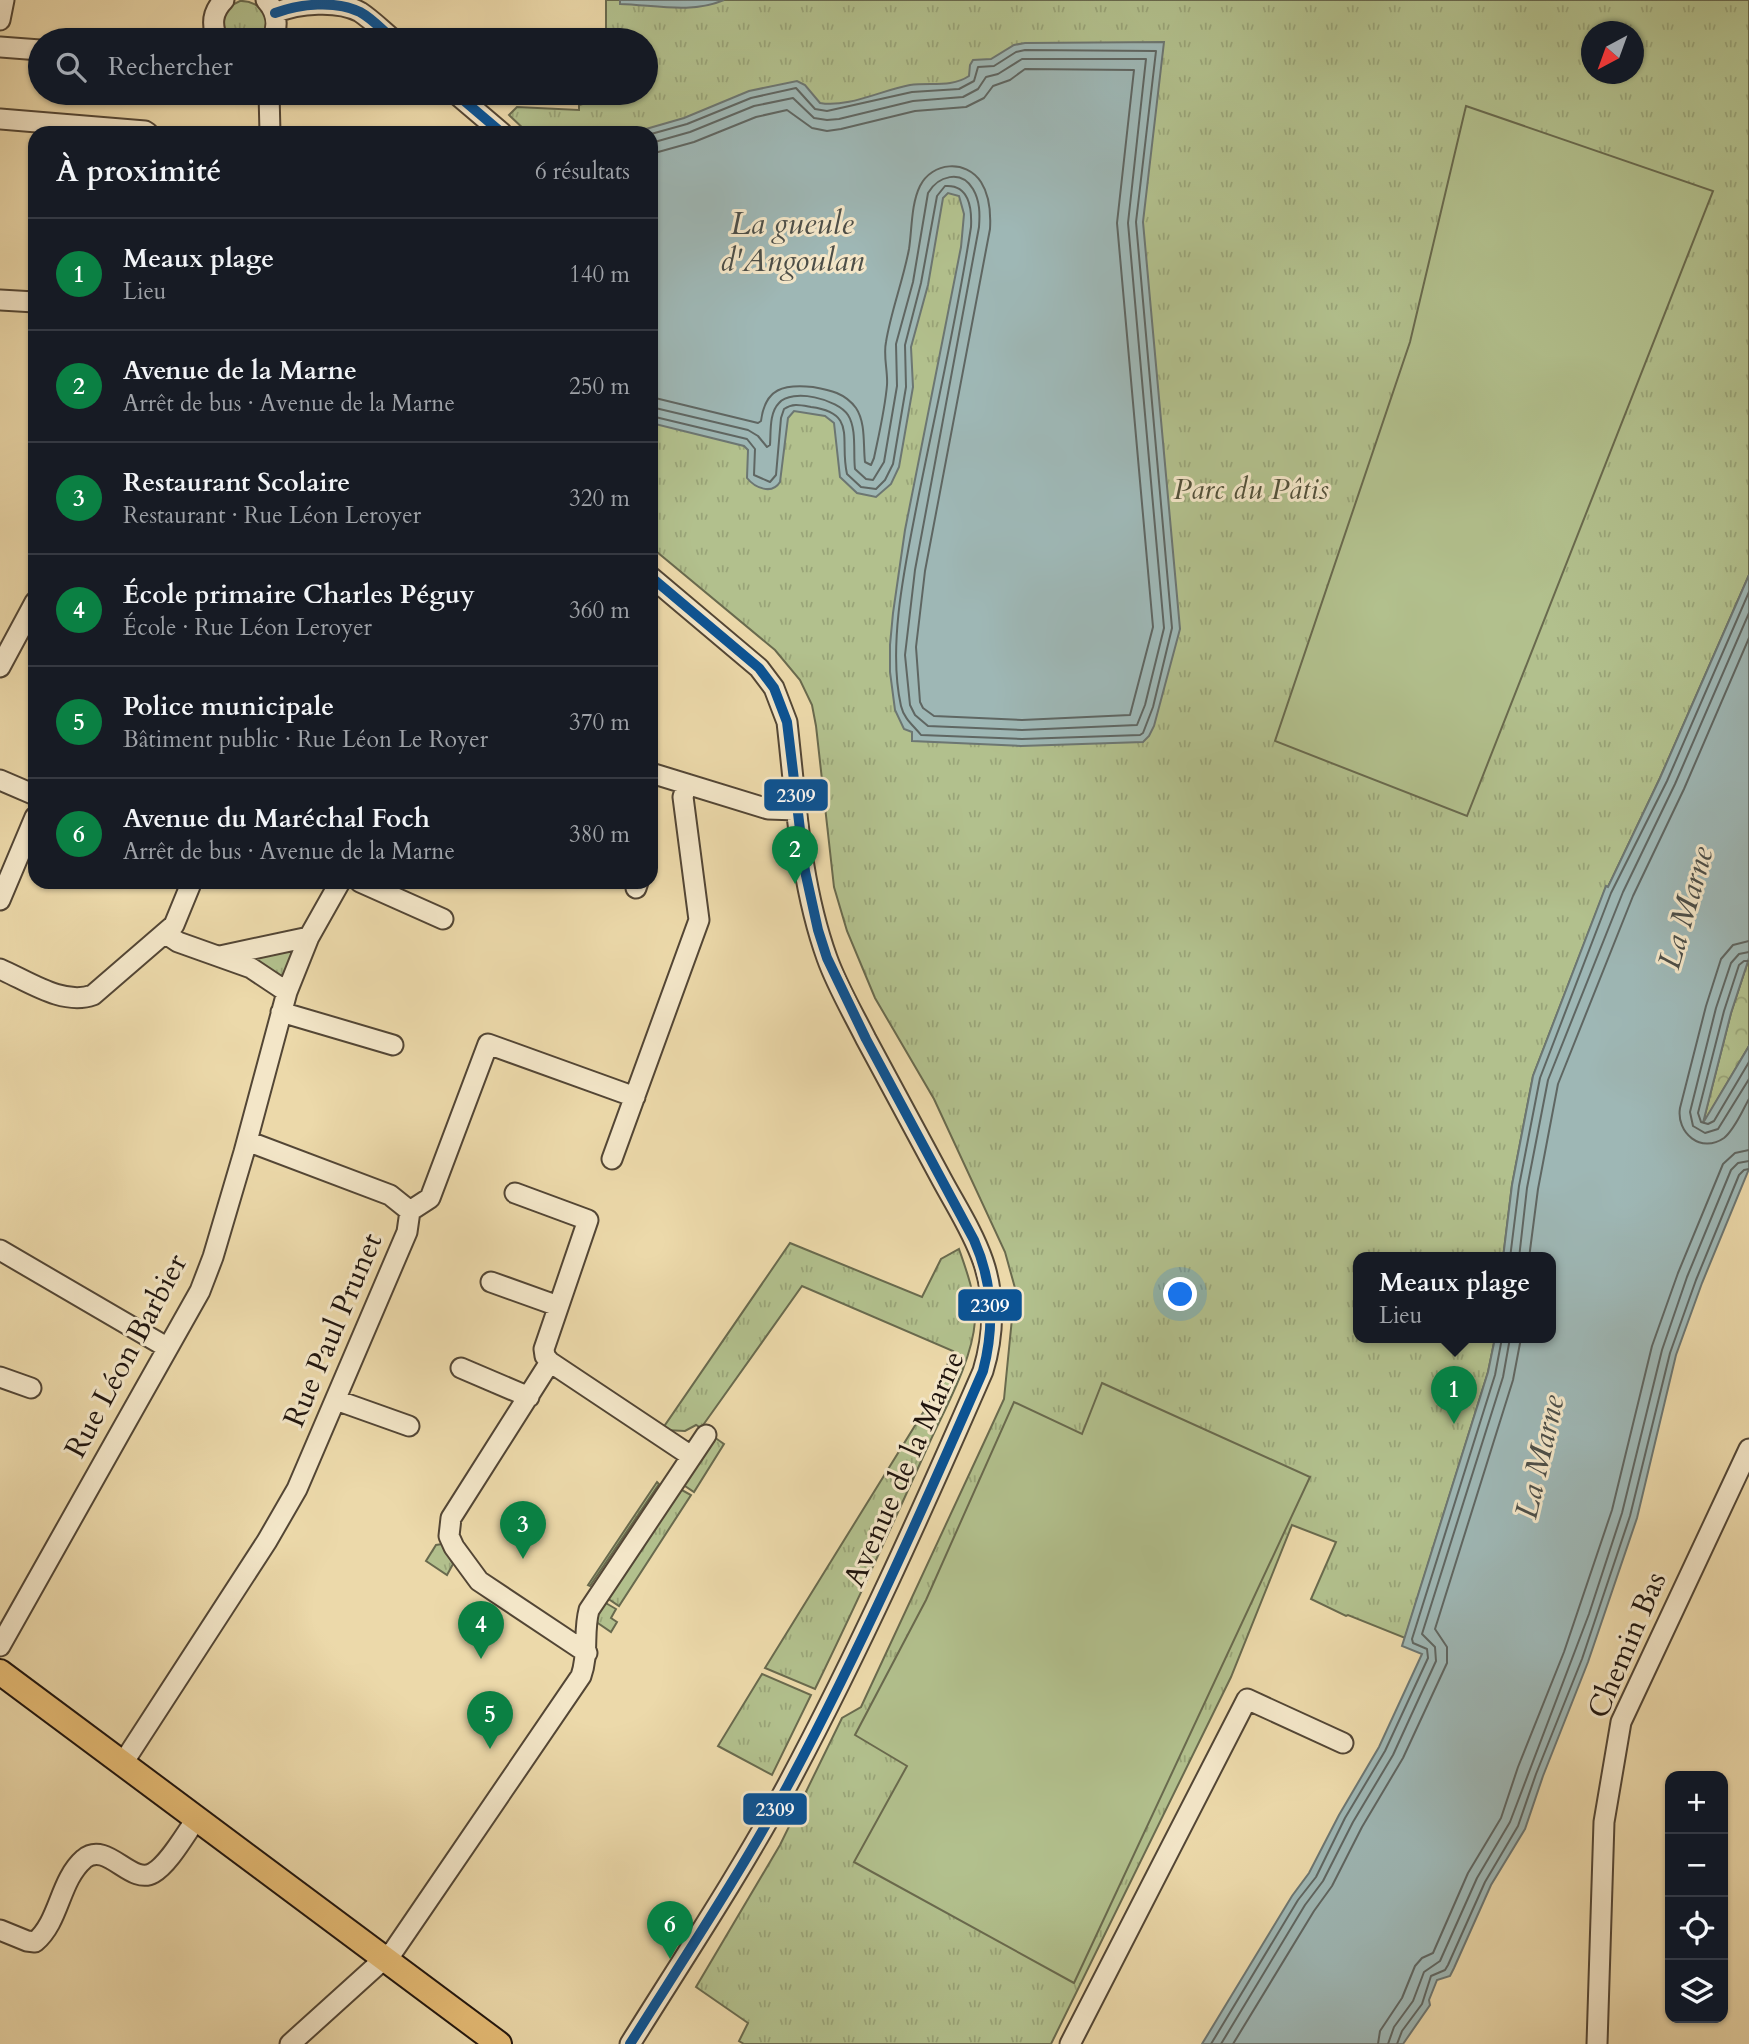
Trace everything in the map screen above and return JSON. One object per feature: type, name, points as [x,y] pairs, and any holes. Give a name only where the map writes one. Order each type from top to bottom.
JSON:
[{"type":"main road","points":[[0,1672],[499,2044]]},
{"type":"street","points":[[0,20],[4,0]]},
{"type":"street","points":[[214,28],[214,17],[224,0]]},
{"type":"street","points":[[276,28],[270,6],[320,4],[352,7],[379,28]]},
{"type":"street","points":[[0,47],[28,49]]},
{"type":"street","points":[[269,105],[270,126]]},
{"type":"street","points":[[469,105],[494,126]]},
{"type":"street","points":[[0,119],[85,126]]},
{"type":"street","points":[[0,300],[28,302]]},
{"type":"street","name":"Avenue de la Marne","points":[[630,2044],[751,1850],[788,1785],[908,1540],[983,1371],[991,1337],[988,1283],[974,1239],[873,1053],[828,959],[816,922],[797,810],[787,722],[774,688],[759,668],[658,583]]},
{"type":"street","points":[[2,659],[28,614]]},
{"type":"street","points":[[658,775],[768,808],[797,810]]},
{"type":"street","points":[[0,780],[28,792]]},
{"type":"street","points":[[612,1159],[699,920],[683,797],[687,784]]},
{"type":"street","points":[[0,900],[28,834]]},
{"type":"street","points":[[0,969],[65,998],[84,998],[101,989],[166,934],[178,918],[189,889]]},
{"type":"street","name":"Rue Léon Barbier","points":[[0,1646],[200,1291],[247,1141],[287,992],[309,937],[336,889]]},
{"type":"street","points":[[376,889],[443,919]]},
{"type":"street","points":[[166,934],[251,968],[287,992]]},
{"type":"street","points":[[219,957],[309,937]]},
{"type":"street","points":[[281,1012],[393,1045]]},
{"type":"street","name":"Rue Paul Prunet","points":[[123,1763],[267,1541],[297,1489],[407,1232],[410,1211],[430,1198],[488,1044],[635,1097]]},
{"type":"street","points":[[247,1141],[390,1195],[410,1211]]},
{"type":"street","points":[[515,1193],[588,1220],[544,1349],[545,1356],[550,1362],[691,1456]]},
{"type":"street","points":[[0,1250],[168,1348]]},
{"type":"street","points":[[491,1282],[558,1306]]},
{"type":"street","points":[[550,1362],[451,1518],[449,1536],[479,1581],[587,1653]]},
{"type":"street","points":[[461,1368],[529,1397]]},
{"type":"street","points":[[0,1377],[31,1388]]},
{"type":"street","points":[[336,1400],[409,1426]]},
{"type":"street","points":[[290,2044],[397,1946],[581,1676],[587,1653],[586,1620],[589,1610],[706,1435]]},
{"type":"street","name":"Chemin Bas","points":[[1597,2044],[1604,1822],[1621,1722],[1749,1449]]},
{"type":"street","points":[[1070,2044],[1247,1699],[1343,1743]]},
{"type":"street","points":[[0,1930],[35,1942],[45,1933],[68,1880],[84,1859],[92,1854],[102,1855],[140,1875],[151,1875],[162,1866],[197,1818]]},
{"type":"green space","name":"Parc du Pâtis","points":[[606,0],[1749,0],[1749,575],[1660,778],[1606,887],[1533,1076],[1512,1185],[1504,1252],[1353,1252],[1353,1343],[1494,1343],[1488,1372],[1405,1638],[1346,1616],[1311,1599],[1336,1542],[1292,1525],[1231,1677],[1051,2044],[744,2044],[739,2041],[748,2023],[696,1987],[780,1845],[842,1718],[861,1707],[1004,1399],[1015,1288],[1005,1252],[934,1099],[875,998],[847,931],[834,887],[816,726],[812,705],[800,680],[775,650],[658,553],[658,126],[521,126],[509,115],[517,107],[579,110],[579,105],[658,105],[658,28],[606,28]]},
{"type":"green space","points":[[240,1],[254,4],[264,13],[266,28],[224,28],[221,19],[228,7]]},
{"type":"green space","points":[[1466,106],[1713,191],[1467,816],[1275,741],[1410,342]]},
{"type":"green space","points":[[288,947],[293,956],[285,979],[240,957]]},
{"type":"green space","points":[[1749,958],[1749,1046],[1702,1126],[1731,1013]]},
{"type":"green space","points":[[790,1243],[922,1297],[941,1259],[959,1249],[975,1312],[969,1353],[956,1385],[815,1689],[765,1668],[937,1390],[953,1351],[802,1286],[701,1428],[696,1425],[685,1431],[665,1430],[663,1428]]},
{"type":"green space","points":[[1102,1383],[1310,1477],[1074,1983],[854,1862],[907,1766],[855,1735],[926,1600],[1014,1402],[1082,1434]]},
{"type":"green space","points":[[714,1437],[724,1444],[694,1492],[682,1484]]},
{"type":"green space","points":[[657,1482],[659,1484],[590,1586],[588,1585]]},
{"type":"green space","points":[[680,1489],[691,1495],[619,1606],[607,1598]]},
{"type":"green space","points":[[442,1544],[453,1564],[447,1575],[426,1561],[436,1545]]},
{"type":"green space","points":[[604,1602],[616,1609],[611,1618],[617,1622],[611,1632],[592,1619]]},
{"type":"green space","points":[[762,1674],[811,1695],[772,1775],[718,1746]]},
{"type":"water","points":[[620,0],[724,0],[699,7],[673,8],[620,4]]},
{"type":"water","name":"La gueule d'Angoulan","points":[[1164,42],[1143,222],[1180,629],[1154,726],[1143,742],[1021,746],[912,741],[912,732],[904,729],[895,710],[890,672],[893,613],[905,530],[961,247],[964,214],[959,196],[948,193],[943,198],[928,285],[911,347],[913,387],[899,467],[891,484],[876,497],[857,493],[840,477],[834,423],[825,416],[794,411],[788,418],[780,482],[768,489],[754,485],[747,478],[748,450],[744,446],[658,425],[656,126],[684,118],[749,91],[797,81],[805,85],[820,103],[831,104],[853,101],[910,85],[955,82],[969,76],[973,60],[991,59],[1014,45]]},
{"type":"water","name":"La Marne","points":[[1749,575],[1749,958],[1731,1013],[1703,1123],[1749,1046],[1749,1169],[1702,1283],[1676,1355],[1637,1518],[1588,1662],[1525,1829],[1491,1885],[1450,1976],[1437,1980],[1429,2000],[1430,2005],[1403,2044],[1202,2044],[1292,1896],[1309,1873],[1379,1747],[1422,1654],[1402,1646],[1488,1372],[1494,1343],[1556,1343],[1556,1252],[1504,1252],[1512,1185],[1533,1076],[1606,886],[1608,887],[1660,778]]},
{"type":"transit line","name":"2309","points":[[275,13],[295,7],[340,6],[360,12],[381,28]]},
{"type":"transit line","name":"2309","points":[[469,105],[494,126]]},
{"type":"transit line","name":"2309","points":[[630,2044],[751,1851],[840,1683],[983,1371],[990,1321],[985,1272],[974,1240],[866,1039],[827,958],[805,871],[787,722],[774,688],[759,668],[658,583]]},
{"type":"place","name":"Avenue de la Marne","points":[[795,884]]},
{"type":"place","name":"Meaux plage","points":[[1454,1424]]},
{"type":"place","name":"Restaurant Scolaire","points":[[523,1559]]},
{"type":"place","name":"École primaire Charles Péguy","points":[[481,1659]]},
{"type":"place","name":"Police municipale","points":[[490,1749]]},
{"type":"place","name":"Avenue du Maréchal Foch","points":[[670,1959]]}]
